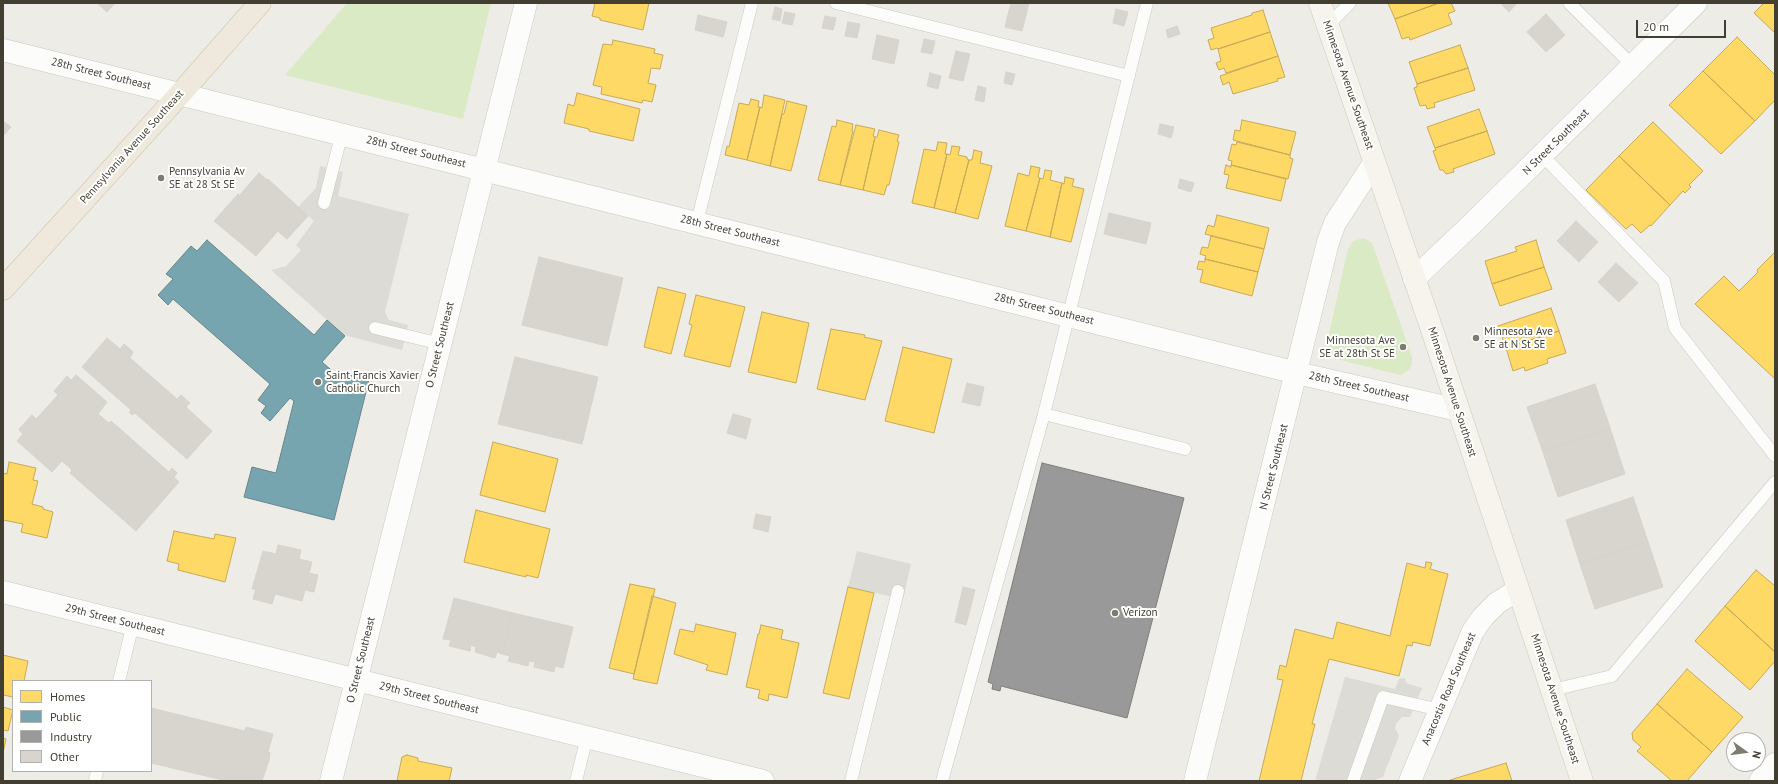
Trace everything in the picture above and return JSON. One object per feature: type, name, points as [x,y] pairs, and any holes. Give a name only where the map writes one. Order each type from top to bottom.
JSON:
[{"type":"highway","name":"Pennsylvania Avenue Southeast","points":[[3,290],[260,3]]},
{"type":"main road","name":"Minnesota Avenue Southeast","points":[[1320,3],[1582,781]]},
{"type":"street","name":"O Street Southeast","points":[[331,781],[526,3]]},
{"type":"street","name":"N Street Southeast","points":[[1414,279],[1696,3]]},
{"type":"street","name":"28th Street Southeast","points":[[3,50],[342,133],[1297,373],[1458,410]]},
{"type":"street","name":"N Street Southeast","points":[[1195,781],[1297,373],[1328,242],[1334,223],[1374,162]]},
{"type":"street","name":"Anacostia Road Southeast","points":[[1410,781],[1473,631],[1483,617],[1497,603],[1518,590]]},
{"type":"street","name":"29th Street Southeast","points":[[3,592],[763,781]]},
{"type":"street","points":[[1760,781],[1775,764]]},
{"type":"lane","points":[[697,222],[752,3]]},
{"type":"lane","points":[[836,3],[1128,76]]},
{"type":"lane","points":[[942,781],[1044,414],[1147,3]]},
{"type":"lane","points":[[1328,25],[1350,3]]},
{"type":"lane","points":[[1569,3],[1633,66]]},
{"type":"lane","points":[[324,204],[342,133]]},
{"type":"lane","points":[[1542,155],[1664,281],[1674,328],[1775,456]]},
{"type":"lane","points":[[375,328],[441,344]]},
{"type":"lane","points":[[1044,414],[1185,449]]},
{"type":"lane","points":[[1552,690],[1612,676],[1775,482]]},
{"type":"lane","points":[[851,781],[898,591]]},
{"type":"lane","points":[[119,680],[133,624]]},
{"type":"lane","points":[[1353,781],[1383,697],[1440,710]]},
{"type":"lane","points":[[576,781],[587,737]]},
{"type":"green space","points":[[347,3],[491,3],[463,119],[285,75]]},
{"type":"green space","points":[[1364,238],[1372,243],[1412,357],[1412,364],[1409,370],[1400,375],[1337,359],[1331,353],[1327,343],[1348,249],[1353,241]]},
{"type":"shaded area","points":[[320,166],[343,172],[338,196],[409,214],[385,312],[389,320],[408,325],[402,350],[344,335],[271,270],[286,266],[301,250],[296,245],[314,221],[298,207],[316,188]]},
{"type":"shaded area","points":[[857,551],[911,564],[903,599],[848,587]]},
{"type":"shaded area","points":[[1345,677],[1395,689],[1399,679],[1405,678],[1406,683],[1422,688],[1410,717],[1402,717],[1397,722],[1395,728],[1399,736],[1383,777],[1372,781],[1315,781]]},
{"type":"building: Homes","points":[[595,3],[649,3],[643,30],[600,20],[600,18],[592,16]]},
{"type":"building: Homes","points":[[1388,3],[1439,3],[1395,19]]},
{"type":"building: Homes","points":[[1439,3],[1451,3],[1455,11],[1448,14],[1452,24],[1410,40],[1409,37],[1402,39],[1395,19]]},
{"type":"building: Homes","points":[[1764,3],[1775,3],[1775,33],[1754,13]]},
{"type":"building: Homes","points":[[1263,10],[1270,32],[1211,50],[1208,40],[1214,38],[1211,28]]},
{"type":"building: Homes","points":[[1270,32],[1278,56],[1226,73],[1224,68],[1219,70],[1216,63],[1221,61],[1218,49]]},
{"type":"building: Homes","points":[[1737,37],[1775,75],[1775,100],[1755,121],[1703,71]]},
{"type":"building: Homes","points":[[613,40],[655,49],[654,53],[663,55],[660,69],[651,68],[648,83],[656,85],[652,102],[643,100],[642,103],[601,94],[602,87],[593,85],[603,44],[612,45]]},
{"type":"building: Homes","points":[[1460,45],[1468,68],[1417,84],[1409,62]]},
{"type":"building: Homes","points":[[1278,56],[1285,77],[1277,79],[1278,81],[1233,94],[1229,82],[1223,85],[1220,76]]},
{"type":"building: Homes","points":[[1468,68],[1475,90],[1434,103],[1435,107],[1427,109],[1426,105],[1420,106],[1414,88],[1417,87],[1417,84]]},
{"type":"building: Homes","points":[[1703,71],[1755,121],[1721,154],[1669,105]]},
{"type":"building: Homes","points":[[577,93],[640,109],[633,141],[589,131],[589,129],[564,123],[568,104],[574,106]]},
{"type":"building: Homes","points":[[764,95],[785,100],[770,166],[747,160],[760,107],[762,108]]},
{"type":"building: Homes","points":[[751,99],[759,101],[758,107],[760,107],[747,160],[725,155],[727,146],[729,147],[739,103],[749,105]]},
{"type":"building: Homes","points":[[787,101],[807,106],[791,171],[770,166],[782,114],[784,114]]},
{"type":"building: Homes","points":[[1479,109],[1487,131],[1435,148],[1427,127]]},
{"type":"building: Homes","points":[[837,120],[853,124],[853,131],[840,185],[818,180],[832,126],[836,127]]},
{"type":"building: Homes","points":[[1242,120],[1296,132],[1290,155],[1233,140],[1235,130],[1240,131]]},
{"type":"building: Homes","points":[[1653,122],[1703,171],[1689,185],[1691,187],[1685,193],[1683,191],[1670,205],[1619,156]]},
{"type":"building: Homes","points":[[856,125],[875,129],[873,136],[875,137],[863,190],[840,185]]},
{"type":"building: Homes","points":[[879,130],[899,135],[897,141],[899,142],[889,185],[887,185],[884,195],[863,190],[875,137],[877,137]]},
{"type":"building: Homes","points":[[1487,131],[1495,154],[1453,169],[1454,172],[1446,174],[1443,170],[1440,170],[1433,151],[1436,150],[1435,148]]},
{"type":"building: Homes","points":[[938,142],[947,143],[945,154],[947,154],[934,208],[912,203],[924,149],[936,151]]},
{"type":"building: Homes","points":[[1237,142],[1290,155],[1290,158],[1293,159],[1288,179],[1231,165],[1232,161],[1228,160],[1232,144],[1236,145]]},
{"type":"building: Homes","points":[[952,146],[960,147],[958,155],[967,157],[969,160],[955,213],[934,208],[947,154],[950,155]]},
{"type":"building: Homes","points":[[974,150],[982,152],[980,163],[992,166],[978,219],[955,213],[969,160],[972,160]]},
{"type":"building: Homes","points":[[1619,156],[1670,205],[1651,226],[1650,225],[1641,233],[1632,224],[1626,229],[1586,190]]},
{"type":"building: Homes","points":[[1226,165],[1286,179],[1281,201],[1226,188],[1229,175],[1224,174]]},
{"type":"building: Homes","points":[[1031,166],[1040,168],[1038,177],[1040,178],[1026,231],[1005,226],[1018,173],[1029,176]]},
{"type":"building: Homes","points":[[1045,170],[1052,171],[1050,180],[1062,183],[1050,237],[1026,231],[1040,178],[1043,179]]},
{"type":"building: Homes","points":[[1065,177],[1074,179],[1072,186],[1084,189],[1071,242],[1050,237],[1062,183],[1064,184]]},
{"type":"building: Homes","points":[[1217,215],[1269,228],[1264,249],[1205,234],[1208,225],[1214,227]]},
{"type":"building: Homes","points":[[1211,236],[1264,249],[1258,272],[1205,259],[1206,256],[1200,254],[1202,247],[1208,248]]},
{"type":"building: Homes","points":[[1536,240],[1544,267],[1492,284],[1485,261],[1517,251],[1515,247]]},
{"type":"building: Homes","points":[[1775,252],[1774,378],[1695,304],[1724,276],[1739,291]]},
{"type":"building: Homes","points":[[1205,259],[1258,272],[1252,296],[1200,282],[1203,270],[1197,269],[1199,261],[1205,262]]},
{"type":"building: Homes","points":[[1544,267],[1552,289],[1500,306],[1492,284]]},
{"type":"building: Homes","points":[[658,287],[686,294],[671,354],[644,347]]},
{"type":"building: Homes","points":[[696,295],[745,307],[730,367],[684,356],[692,325],[689,324]]},
{"type":"building: Homes","points":[[1551,308],[1559,331],[1506,348],[1498,326]]},
{"type":"building: Homes","points":[[762,312],[809,323],[796,383],[748,372]]},
{"type":"building: Homes","points":[[831,329],[865,335],[864,337],[882,341],[865,400],[817,389]]},
{"type":"building: Homes","points":[[1559,331],[1566,353],[1547,359],[1548,363],[1525,371],[1524,367],[1513,371],[1506,348]]},
{"type":"building: Homes","points":[[903,347],[952,359],[934,433],[885,421]]},
{"type":"building: Homes","points":[[493,442],[558,459],[545,512],[480,495]]},
{"type":"building: Homes","points":[[9,462],[36,468],[33,480],[38,481],[32,504],[53,512],[47,538],[21,532],[23,524],[3,520],[3,473],[7,474]]},
{"type":"building: Homes","points":[[476,510],[550,529],[538,578],[526,575],[526,577],[464,562]]},
{"type":"building: Homes","points":[[174,531],[214,539],[215,534],[236,538],[225,582],[178,570],[179,564],[167,561]]},
{"type":"building: Homes","points":[[1426,562],[1432,563],[1430,569],[1448,574],[1430,646],[1413,642],[1412,646],[1407,645],[1399,676],[1329,659],[1312,724],[1315,724],[1301,781],[1259,781],[1283,680],[1277,679],[1280,665],[1286,667],[1295,629],[1333,639],[1337,622],[1390,636],[1407,563],[1425,568]]},
{"type":"building: Homes","points":[[1756,570],[1775,586],[1775,652],[1725,606]]},
{"type":"building: Homes","points":[[630,584],[655,589],[634,674],[609,668]]},
{"type":"building: Homes","points":[[848,587],[874,593],[849,699],[823,693]]},
{"type":"building: Homes","points":[[652,596],[676,603],[657,684],[633,679]]},
{"type":"building: Homes","points":[[1725,606],[1775,652],[1775,661],[1750,690],[1695,641]]},
{"type":"building: Homes","points":[[696,624],[736,633],[727,675],[706,670],[708,665],[674,654],[680,629],[694,632]]},
{"type":"building: Homes","points":[[761,625],[783,630],[781,639],[799,643],[787,698],[769,694],[768,701],[758,698],[760,690],[746,687]]},
{"type":"building: Homes","points":[[3,655],[28,661],[24,680],[12,680],[12,697],[3,695]]},
{"type":"building: Homes","points":[[1687,669],[1743,717],[1730,732],[1726,732],[1726,736],[1712,752],[1657,704]]},
{"type":"building: Homes","points":[[1657,704],[1712,752],[1687,781],[1672,781],[1637,751],[1641,747],[1633,740],[1632,733]]},
{"type":"building: Homes","points":[[3,707],[12,710],[12,714],[8,731],[3,730]]},
{"type":"building: Homes","points":[[3,738],[6,739],[3,753]]},
{"type":"building: Homes","points":[[407,755],[418,758],[418,761],[452,768],[449,781],[397,781],[402,757]]},
{"type":"building: Homes","points":[[1506,763],[1512,781],[1450,781],[1450,780]]},
{"type":"building: Public","name":"Saint Francis Xavier Catholic Church","points":[[207,240],[314,335],[327,320],[345,336],[322,362],[337,375],[338,372],[369,380],[334,520],[244,497],[252,467],[276,473],[294,401],[290,398],[270,421],[261,413],[266,406],[258,400],[270,384],[173,299],[168,305],[158,295],[173,279],[166,274],[191,246],[197,251]]},
{"type":"building: Industry","points":[[1042,463],[1184,498],[1127,718],[1001,686],[1000,691],[992,689],[993,684],[988,682]]},
{"type":"building: Other","points":[[97,3],[115,3],[107,12]]},
{"type":"building: Other","points":[[1011,3],[1029,3],[1022,31],[1005,27]]},
{"type":"building: Other","points":[[1500,3],[1517,3],[1509,12]]},
{"type":"building: Other","points":[[775,7],[782,9],[780,21],[772,19]]},
{"type":"building: Other","points":[[1116,9],[1128,12],[1124,26],[1113,23]]},
{"type":"building: Other","points":[[785,12],[795,14],[792,25],[782,23]]},
{"type":"building: Other","points":[[1546,14],[1565,35],[1546,52],[1527,32]]},
{"type":"building: Other","points":[[698,15],[727,22],[723,37],[695,30]]},
{"type":"building: Other","points":[[825,16],[836,18],[833,30],[822,28]]},
{"type":"building: Other","points":[[848,22],[860,24],[857,38],[845,36]]},
{"type":"building: Other","points":[[1177,26],[1180,34],[1168,38],[1166,30]]},
{"type":"building: Other","points":[[877,35],[899,40],[894,64],[872,59]]},
{"type":"building: Other","points":[[924,39],[935,41],[932,54],[921,52]]},
{"type":"building: Other","points":[[956,51],[970,54],[963,81],[949,78]]},
{"type":"building: Other","points":[[1006,72],[1015,74],[1012,85],[1004,83]]},
{"type":"building: Other","points":[[930,73],[941,76],[938,89],[927,86]]},
{"type":"building: Other","points":[[978,86],[986,88],[984,102],[975,100]]},
{"type":"building: Other","points":[[3,121],[11,127],[3,136]]},
{"type":"building: Other","points":[[1160,124],[1174,127],[1171,138],[1158,134]]},
{"type":"building: Other","points":[[259,173],[267,180],[268,179],[308,216],[287,239],[238,197]]},
{"type":"building: Other","points":[[1180,179],[1194,183],[1191,192],[1178,188]]},
{"type":"building: Other","points":[[238,194],[238,197],[278,231],[256,256],[214,221]]},
{"type":"building: Other","points":[[1109,213],[1151,223],[1146,244],[1104,234]]},
{"type":"building: Other","points":[[1576,221],[1598,242],[1579,262],[1557,241]]},
{"type":"building: Other","points":[[539,257],[623,278],[607,346],[522,325]]},
{"type":"building: Other","points":[[1616,263],[1638,283],[1619,302],[1598,282]]},
{"type":"building: Other","points":[[107,338],[120,349],[124,344],[131,350],[133,352],[130,358],[177,399],[181,395],[190,403],[186,407],[212,431],[187,459],[135,413],[132,415],[129,412],[131,410],[82,367]]},
{"type":"building: Other","points":[[515,357],[598,377],[582,444],[498,424]]},
{"type":"building: Other","points":[[76,375],[107,402],[98,414],[109,423],[111,421],[169,472],[172,468],[177,473],[174,477],[179,482],[136,531],[70,473],[72,470],[62,461],[52,472],[17,441],[23,434],[19,430],[20,428],[32,415],[36,419],[58,395],[54,391],[67,376],[71,380]]},
{"type":"building: Other","points":[[967,383],[984,387],[980,406],[962,402]]},
{"type":"building: Other","points":[[1595,384],[1610,428],[1543,452],[1527,407]]},
{"type":"building: Other","points":[[733,414],[751,419],[746,439],[727,433]]},
{"type":"building: Other","points":[[1610,428],[1625,474],[1558,497],[1543,452]]},
{"type":"building: Other","points":[[1633,497],[1648,542],[1580,564],[1566,520]]},
{"type":"building: Other","points":[[756,514],[771,517],[768,532],[753,528]]},
{"type":"building: Other","points":[[1648,542],[1663,587],[1595,609],[1580,564]]},
{"type":"building: Other","points":[[278,545],[301,550],[299,559],[312,562],[309,573],[318,575],[314,592],[305,590],[302,601],[275,594],[272,604],[253,599],[256,589],[252,589],[263,551],[276,554]]},
{"type":"building: Other","points":[[963,587],[975,590],[966,625],[955,622]]},
{"type":"building: Other","points":[[454,598],[513,613],[502,654],[497,652],[495,658],[475,652],[476,647],[471,645],[470,651],[449,646],[451,640],[443,639]]},
{"type":"building: Other","points":[[513,613],[573,627],[563,668],[555,666],[554,672],[534,667],[535,662],[529,661],[528,666],[508,661],[510,656],[502,654]]},
{"type":"building: Other","points":[[152,708],[245,731],[246,727],[273,734],[268,752],[270,753],[269,760],[262,781],[227,781],[152,763]]},
{"type":"place","name":"Pennsylvania Av SE at 28 St SE","points":[[161,178]]},
{"type":"place","name":"Minnesota Ave SE at N St SE","points":[[1476,338]]},
{"type":"place","name":"Minnesota Ave SE at 28th St SE","points":[[1403,347]]},
{"type":"place","name":"Saint Francis Xavier Catholic Church","points":[[318,382]]},
{"type":"place","name":"Verizon","points":[[1115,613]]}]
